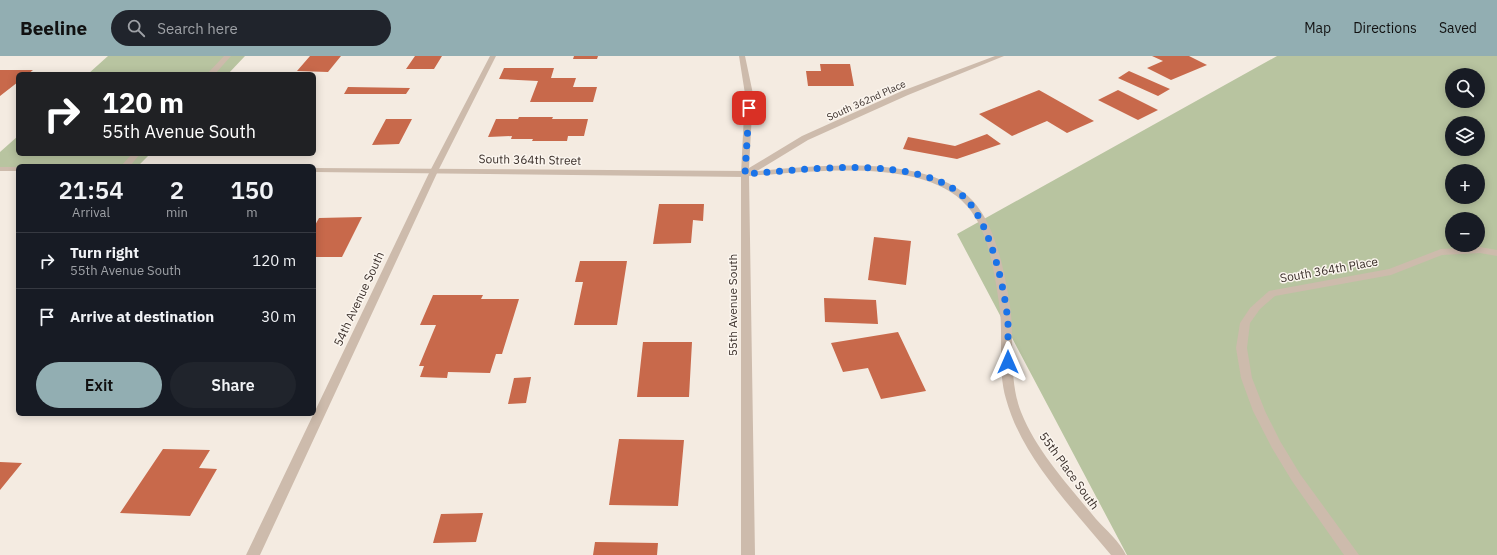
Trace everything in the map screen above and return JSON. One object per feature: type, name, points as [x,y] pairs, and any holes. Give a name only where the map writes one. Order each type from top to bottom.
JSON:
[{"type":"street","points":[[213,72],[228,56]]},
{"type":"street","name":"54th Avenue South","points":[[254,555],[434,171],[493,56]]},
{"type":"street","name":"55th Avenue South","points":[[742,56],[749,94],[745,174],[748,555]]},
{"type":"street","name":"South 362nd Place","points":[[745,174],[805,138],[905,93],[1002,56]]},
{"type":"street","points":[[127,164],[134,156]]},
{"type":"street","name":"55th Place South","points":[[745,174],[846,167],[888,170],[940,182],[964,197],[975,210],[985,231],[991,245],[1000,278],[1008,322],[1008,374],[1014,409],[1038,456],[1092,524],[1119,555]]},
{"type":"street","points":[[0,169],[16,169]]},
{"type":"street","name":"South 364th Street","points":[[316,170],[745,174]]},
{"type":"street","name":"South 364th Place","points":[[1352,555],[1320,515],[1266,424],[1248,384],[1242,362],[1242,344],[1245,323],[1256,306],[1272,294],[1391,272],[1441,252],[1480,250],[1497,253]]},
{"type":"green space","points":[[108,56],[245,56],[230,72],[90,72]]},
{"type":"green space","points":[[1277,56],[1497,56],[1497,555],[1127,555],[957,234]]},
{"type":"green space","points":[[16,138],[16,156],[148,156],[140,164],[16,164],[16,169],[0,169],[0,152]]},
{"type":"building","points":[[310,56],[341,56],[328,72],[297,71]]},
{"type":"building","points":[[415,56],[442,56],[434,69],[406,69]]},
{"type":"building","points":[[574,56],[598,56],[597,59],[573,59]]},
{"type":"building","points":[[1152,56],[1189,56],[1207,65],[1171,80],[1147,68],[1163,61]]},
{"type":"building","points":[[820,64],[850,64],[854,86],[808,86],[806,71],[821,71]]},
{"type":"building","points":[[504,68],[554,68],[551,78],[576,78],[573,87],[597,87],[593,102],[530,102],[538,81],[499,79]]},
{"type":"building","points":[[0,70],[33,70],[30,72],[16,72],[16,84],[0,96]]},
{"type":"building","points":[[1129,71],[1170,89],[1158,96],[1118,78]]},
{"type":"building","points":[[348,87],[410,88],[406,94],[344,94]]},
{"type":"building","points":[[1039,90],[1094,121],[1067,133],[1047,121],[1012,136],[979,114]]},
{"type":"building","points":[[1118,90],[1158,110],[1138,120],[1098,100]]},
{"type":"building","points":[[519,117],[588,119],[584,136],[568,136],[567,141],[532,141],[533,139],[511,139],[512,136],[488,137],[496,119],[518,119]]},
{"type":"building","points":[[386,119],[412,119],[399,144],[372,145]]},
{"type":"building","points":[[987,134],[1001,144],[957,159],[903,149],[908,137],[955,146]]},
{"type":"building","points":[[659,204],[704,204],[703,221],[693,220],[691,243],[653,244]]},
{"type":"building","points":[[362,217],[342,257],[316,257],[316,223],[319,218]]},
{"type":"building","points":[[874,237],[911,241],[906,285],[868,280]]},
{"type":"building","points":[[580,261],[627,261],[617,325],[574,325],[583,282],[575,282]]},
{"type":"building","points":[[433,295],[483,295],[481,299],[519,299],[502,354],[496,354],[490,373],[448,372],[447,378],[420,377],[424,366],[419,366],[436,325],[420,325]]},
{"type":"building","points":[[824,298],[876,300],[878,324],[825,322]]},
{"type":"building","points":[[898,332],[926,391],[881,399],[868,368],[843,372],[831,343]]},
{"type":"building","points":[[643,342],[692,342],[689,397],[637,397]]},
{"type":"building","points":[[531,377],[526,403],[508,404],[514,378]]},
{"type":"building","points":[[619,439],[684,440],[678,506],[609,505]]},
{"type":"building","points":[[163,449],[210,450],[199,468],[217,469],[190,516],[120,513]]},
{"type":"building","points":[[0,462],[22,463],[0,490]]},
{"type":"building","points":[[483,513],[476,542],[433,543],[441,514]]},
{"type":"building","points":[[595,542],[658,543],[657,555],[593,555]]},
{"type":"route","points":[[749,108],[745,174],[864,167],[910,174],[940,182],[964,197],[979,217],[991,245],[1008,322],[1008,362]]}]
